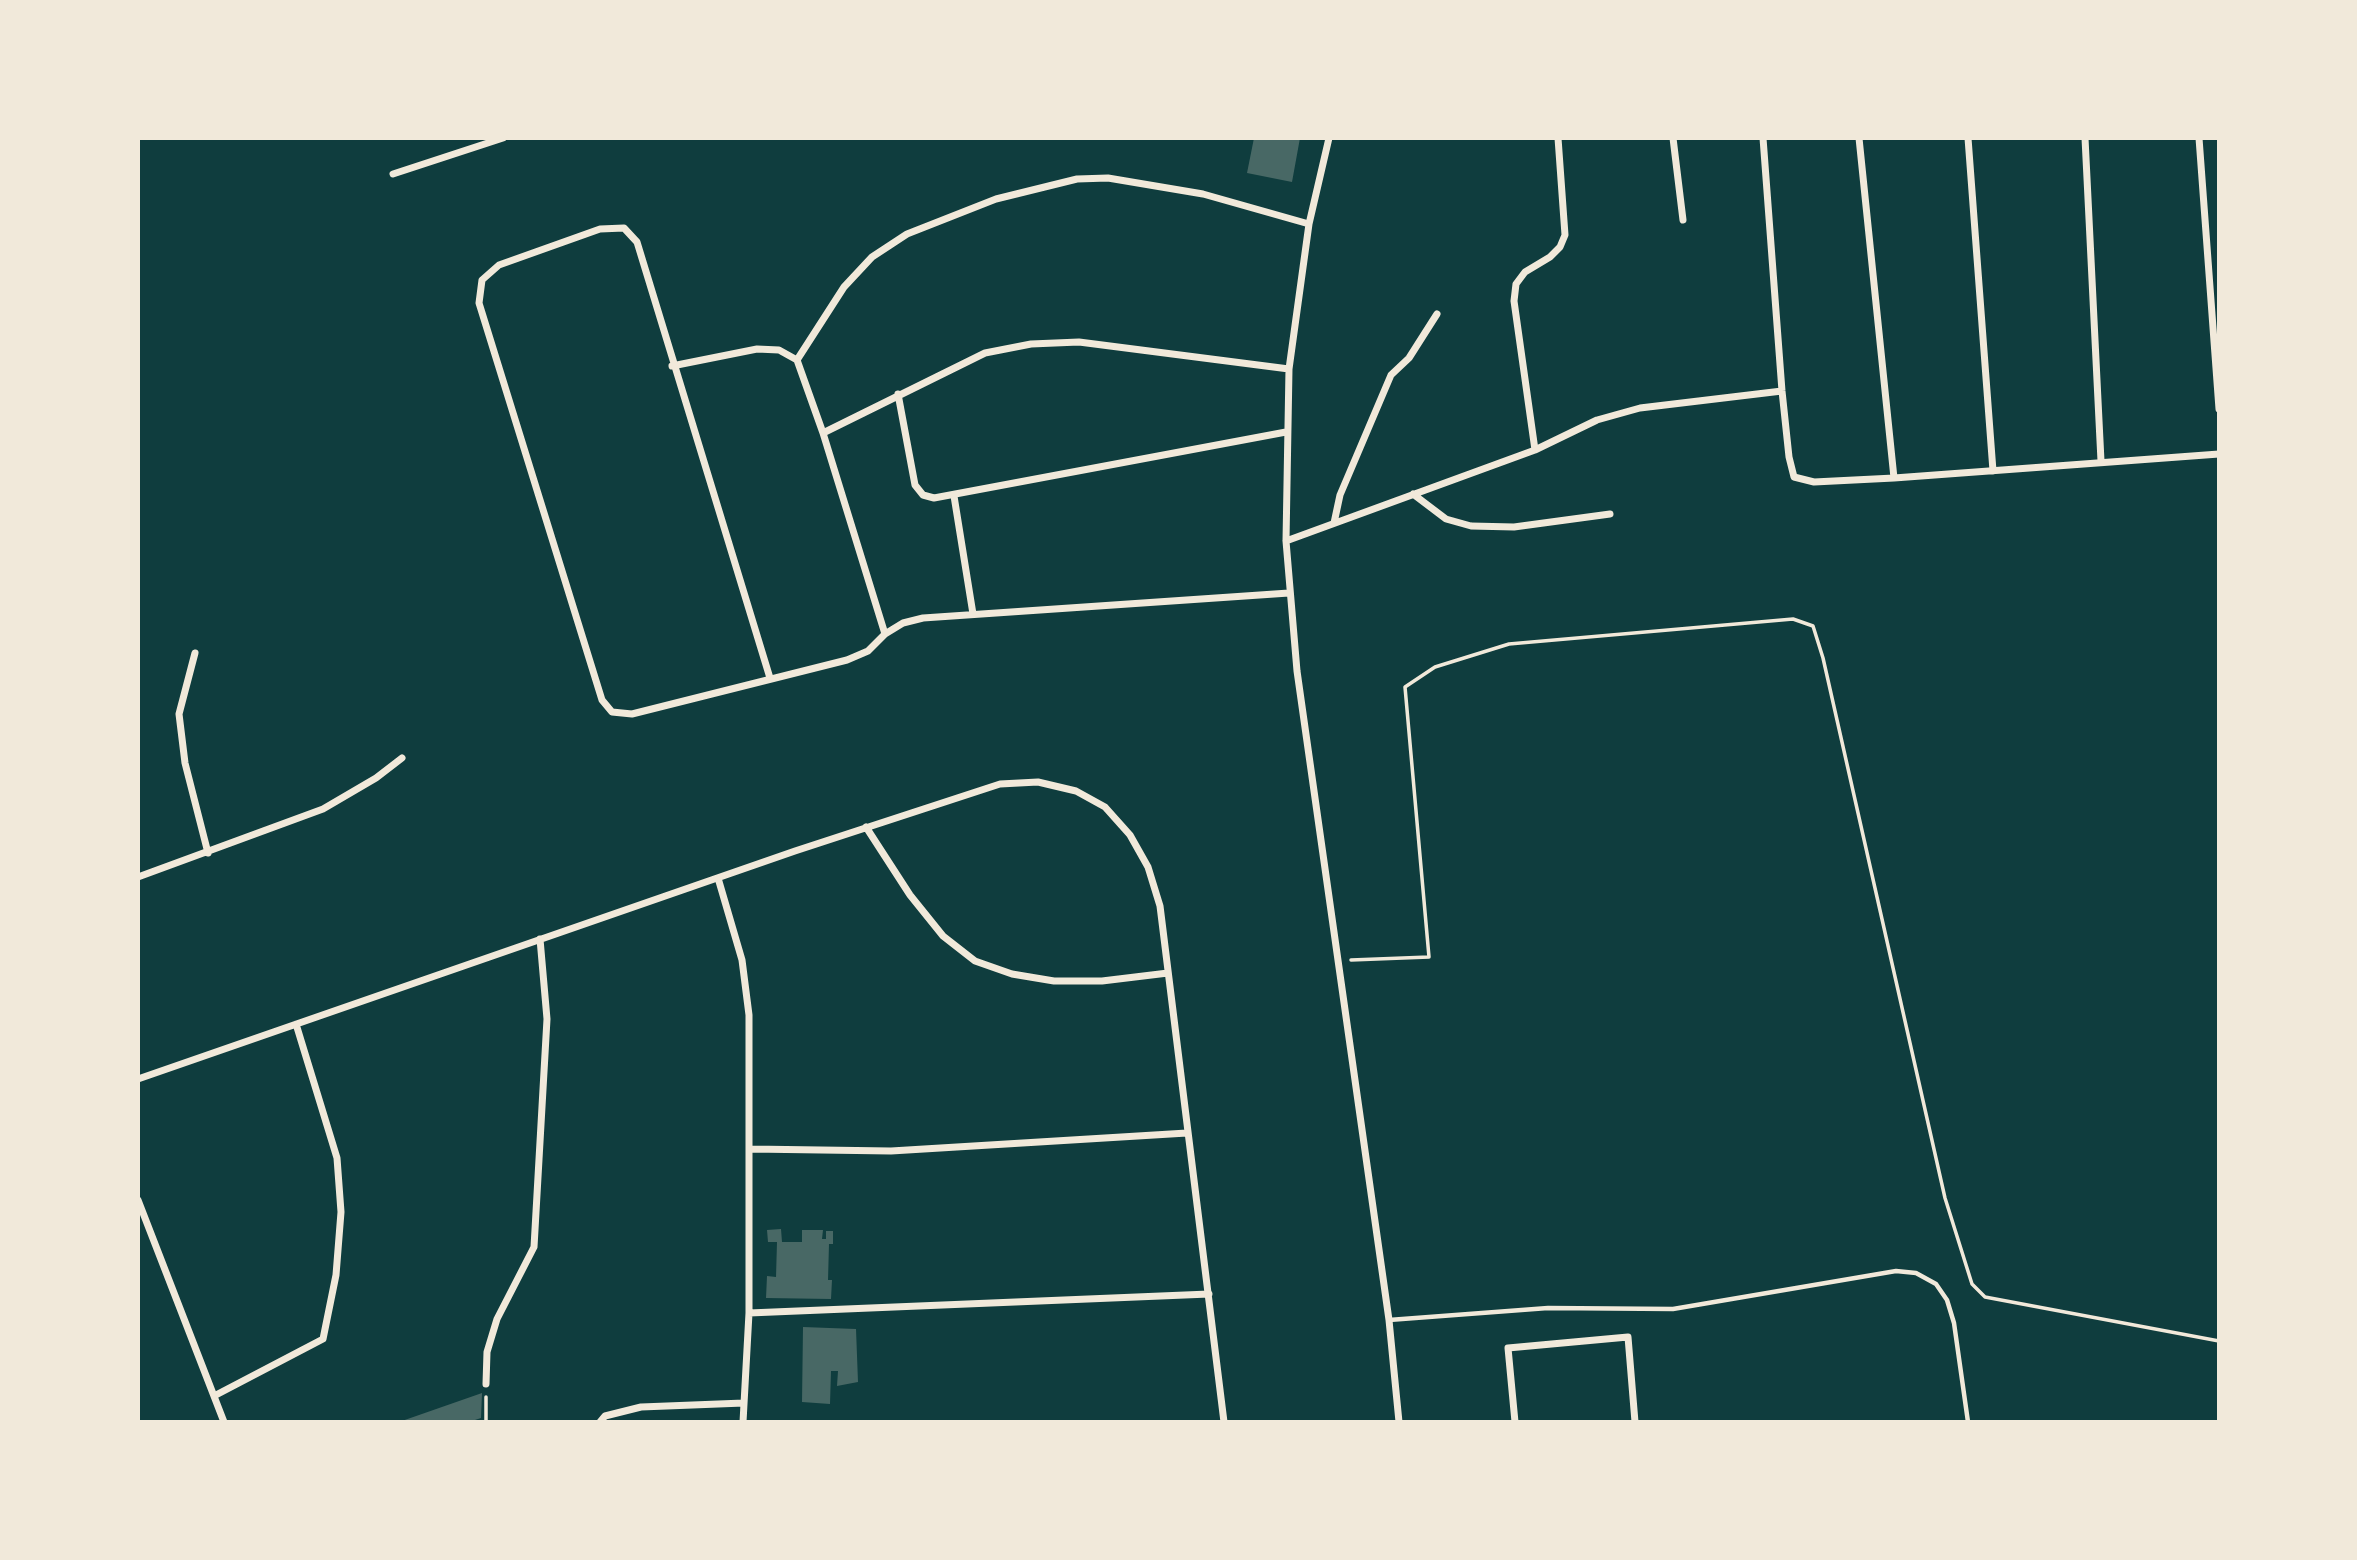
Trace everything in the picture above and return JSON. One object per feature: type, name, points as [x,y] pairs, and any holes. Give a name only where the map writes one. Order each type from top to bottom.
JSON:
[{"type":"street","points":[[393,174],[503,138]]},
{"type":"street","points":[[1329,138],[1309,224],[1289,369],[1286,541],[1297,671],[1388,1320],[1399,1422]]},
{"type":"street","points":[[1535,450],[1514,301],[1516,284],[1525,272],[1550,257],[1560,247],[1565,235],[1558,138]]},
{"type":"street","points":[[1673,138],[1683,220]]},
{"type":"street","points":[[1763,138],[1782,391],[1789,457],[1794,477],[1814,482],[1894,478],[2219,454]]},
{"type":"street","points":[[1859,138],[1894,478]]},
{"type":"street","points":[[1968,138],[1993,471]]},
{"type":"street","points":[[2085,138],[2101,461]]},
{"type":"street","points":[[2199,138],[2219,409]]},
{"type":"street","points":[[797,360],[844,287],[872,257],[907,234],[996,199],[1077,179],[1108,178],[1203,194],[1309,224]]},
{"type":"street","points":[[770,678],[672,366],[637,242],[624,228],[600,229],[499,265],[482,280],[479,303],[602,700],[612,712],[632,714],[847,660],[868,651],[885,634],[903,623],[923,618],[1289,593]]},
{"type":"street","points":[[1334,523],[1340,495],[1391,376],[1409,358],[1437,314]]},
{"type":"street","points":[[823,433],[985,353],[1031,344],[1079,342],[1289,369]]},
{"type":"street","points":[[672,366],[757,349],[779,350],[797,360],[823,433],[885,634]]},
{"type":"street","points":[[1286,541],[1535,450],[1597,420],[1640,408],[1782,391]]},
{"type":"street","points":[[898,394],[915,485],[923,495],[934,498],[1286,432]]},
{"type":"street","points":[[1413,494],[1446,519],[1471,526],[1514,527],[1610,514]]},
{"type":"street","points":[[954,496],[973,614]]},
{"type":"street","points":[[195,653],[179,714],[185,763],[208,853]]},
{"type":"street","points":[[138,877],[323,809],[376,778],[402,758]]},
{"type":"street","points":[[138,1079],[866,827],[1000,785],[1038,782],[1076,791],[1105,807],[1130,835],[1147,867],[1160,906],[1224,1422]]},
{"type":"street","points":[[866,827],[909,895],[943,936],[975,961],[1012,974],[1054,981],[1102,981],[1168,973]]},
{"type":"street","points":[[718,878],[742,960],[749,1015],[749,1314],[743,1422]]},
{"type":"street","points":[[486,1384],[487,1352],[497,1319],[534,1247],[547,1019],[540,939]]},
{"type":"street","points":[[214,1396],[323,1339],[335,1275],[341,1212],[337,1158],[296,1024]]},
{"type":"street","points":[[751,1149],[891,1151],[1187,1133]]},
{"type":"street","points":[[138,1200],[224,1422]]},
{"type":"street","points":[[749,1314],[1209,1294]]},
{"type":"street","points":[[1515,1422],[1508,1348],[1628,1337],[1635,1422]]},
{"type":"street","points":[[600,1422],[605,1416],[641,1407],[744,1403]]},
{"type":"lane","points":[[1388,1320],[1548,1308],[1673,1309],[1896,1270],[1916,1273],[1936,1284],[1947,1300],[1954,1323],[1968,1422]]},
{"type":"path","points":[[1338,961],[1429,957],[1405,687],[1435,667],[1509,643],[1793,619],[1812,626],[1823,657],[1945,1198],[1972,1284],[1984,1297],[2219,1341]]},
{"type":"path","points":[[486,1384],[486,1422]]},
{"type":"building","points":[[1254,138],[1300,138],[1292,182],[1247,173]]},
{"type":"building","points":[[781,1229],[782,1242],[802,1242],[802,1230],[823,1230],[822,1239],[826,1239],[826,1231],[833,1231],[833,1244],[829,1244],[828,1280],[832,1280],[831,1299],[766,1298],[767,1276],[776,1277],[777,1242],[768,1242],[767,1230]]},
{"type":"building","points":[[803,1327],[856,1329],[858,1382],[837,1386],[838,1371],[831,1371],[830,1404],[802,1402]]},
{"type":"building","points":[[482,1393],[481,1418],[469,1422],[399,1422]]}]
